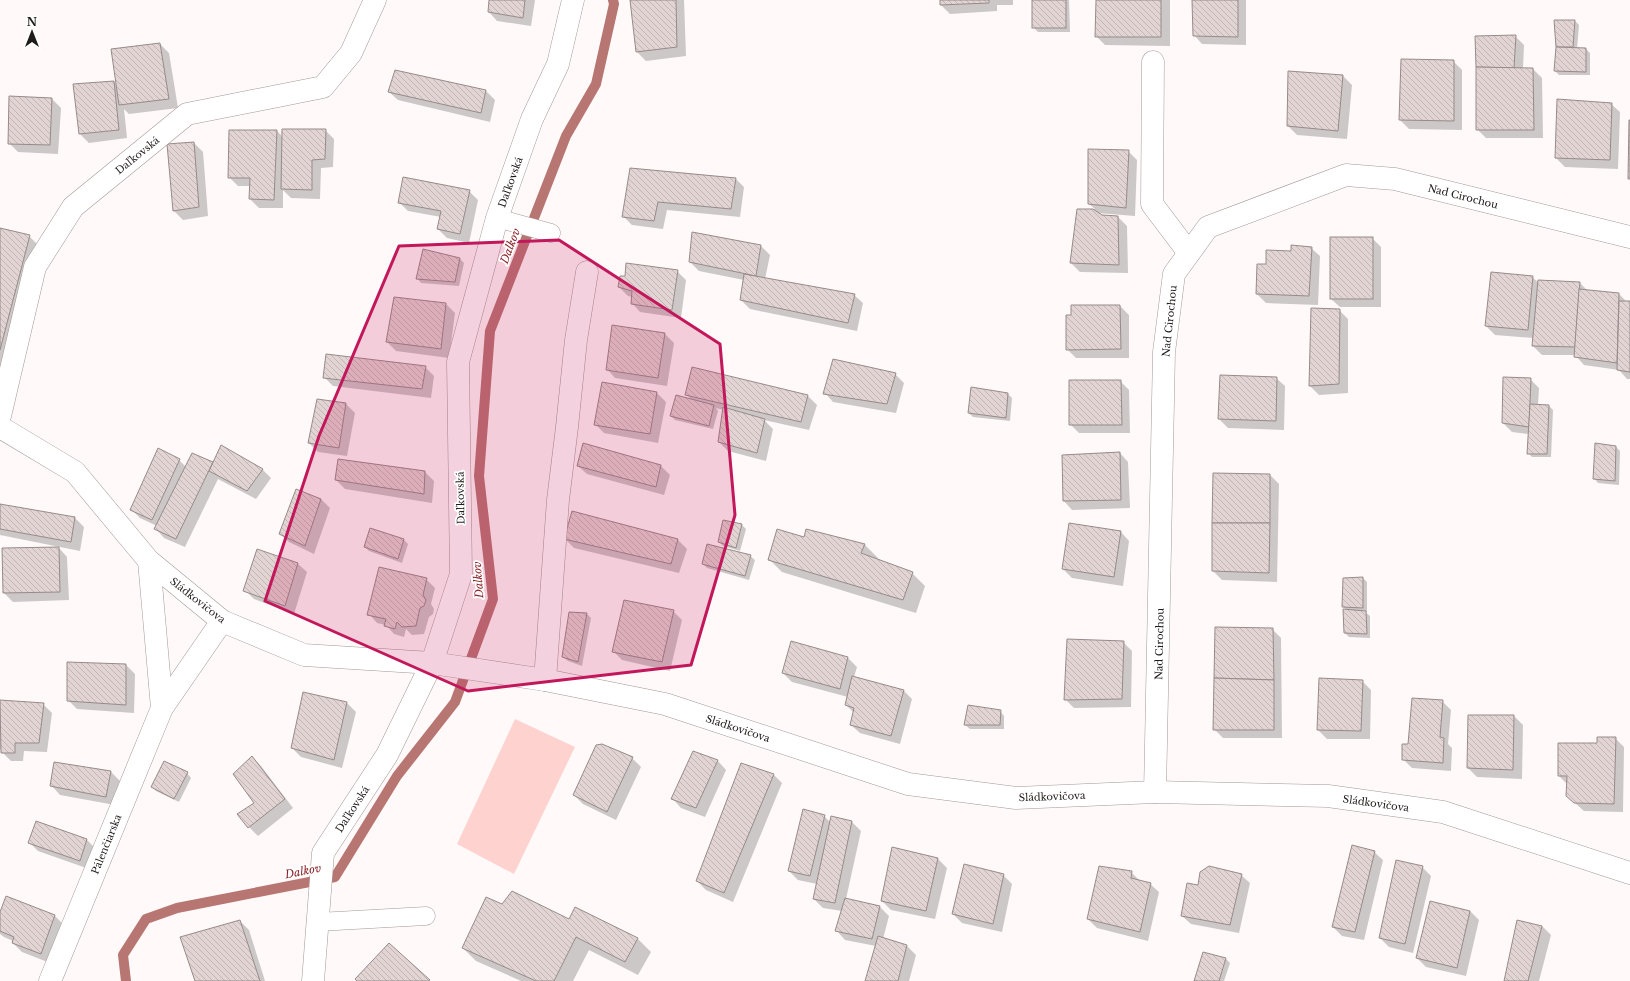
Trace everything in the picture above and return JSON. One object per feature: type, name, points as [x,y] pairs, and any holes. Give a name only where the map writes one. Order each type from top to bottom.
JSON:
[{"type":"street","name":"Daľkovská","points":[[0,416],[35,267],[73,207],[187,114],[323,87],[351,53],[376,0]]},
{"type":"street","name":"Daľkovská","points":[[314,981],[323,853],[387,755],[441,665],[461,574],[458,362],[506,220],[532,119],[558,64],[573,0]]},
{"type":"street","points":[[1153,62],[1152,204],[1189,253]]},
{"type":"street","name":"Nad Cirochou","points":[[1155,792],[1164,352],[1174,274],[1208,227],[1346,175],[1395,179],[1630,237]]},
{"type":"street","points":[[545,680],[558,500],[568,427],[576,340],[587,272]]},
{"type":"street","name":"Sládkovičova","points":[[0,427],[75,472],[149,561],[222,621],[304,655],[441,665],[545,680],[665,704],[908,784],[1016,798],[1155,792],[1328,796],[1443,812],[1630,873]]},
{"type":"street","name":"Pálenčiarska","points":[[149,561],[162,708]]},
{"type":"street","name":"Pálenčiarska","points":[[50,981],[162,708],[222,621]]},
{"type":"lane","points":[[506,220],[551,233]]},
{"type":"lane","points":[[318,922],[426,916]]},
{"type":"highlighted area","points":[[559,240],[720,344],[735,515],[691,665],[468,691],[265,601],[319,436],[399,246]]},
{"type":"shaded area","points":[[515,719],[575,747],[514,874],[457,844]]},
{"type":"building","points":[[489,0],[525,0],[523,18],[488,12]]},
{"type":"building","points":[[630,0],[676,0],[677,47],[636,52]]},
{"type":"building","points":[[940,0],[989,0],[989,3],[940,5]]},
{"type":"building","points":[[1032,0],[1066,0],[1066,28],[1032,28]]},
{"type":"building","points":[[1096,0],[1161,0],[1161,37],[1095,37]]},
{"type":"building","points":[[1192,0],[1238,0],[1238,37],[1193,36]]},
{"type":"building","points":[[1554,20],[1575,20],[1573,47],[1556,47]]},
{"type":"building","points":[[1516,35],[1514,68],[1476,67],[1475,36]]},
{"type":"building","points":[[160,43],[169,99],[119,105],[111,49]]},
{"type":"building","points":[[1556,47],[1586,48],[1586,72],[1554,71]]},
{"type":"building","points":[[1401,59],[1454,60],[1454,121],[1399,120]]},
{"type":"building","points":[[1476,67],[1533,68],[1534,130],[1476,130]]},
{"type":"building","points":[[395,70],[486,90],[481,113],[388,92]]},
{"type":"building","points":[[1288,71],[1343,75],[1338,131],[1287,126]]},
{"type":"building","points":[[114,81],[119,130],[79,134],[73,84]]},
{"type":"building","points":[[9,96],[52,98],[50,145],[8,144]]},
{"type":"building","points":[[1557,99],[1612,103],[1610,160],[1555,158]]},
{"type":"building","points":[[1629,120],[1630,179],[1628,179]]},
{"type":"building","points":[[282,129],[326,129],[325,159],[312,160],[312,190],[281,189]]},
{"type":"building","points":[[229,130],[277,130],[274,200],[249,199],[250,178],[228,178]]},
{"type":"building","points":[[194,142],[199,207],[173,211],[167,144]]},
{"type":"building","points":[[1088,149],[1129,150],[1126,208],[1088,204]]},
{"type":"building","points":[[630,168],[736,178],[731,209],[658,202],[654,221],[622,217]]},
{"type":"building","points":[[403,177],[470,190],[460,234],[437,229],[441,211],[398,203]]},
{"type":"building","points":[[1077,209],[1093,209],[1102,215],[1118,216],[1119,265],[1070,263]]},
{"type":"building","points":[[0,228],[30,235],[0,350]]},
{"type":"building","points":[[692,232],[761,245],[756,276],[689,262]]},
{"type":"building","points":[[1330,237],[1373,237],[1373,299],[1330,299]]},
{"type":"building","points":[[1291,245],[1312,247],[1309,296],[1256,294],[1257,264],[1266,264],[1266,250],[1291,251]]},
{"type":"building","points":[[423,249],[460,258],[455,282],[416,279]]},
{"type":"building","points":[[626,263],[678,270],[672,310],[631,304],[632,291],[618,287],[620,276],[625,276]]},
{"type":"building","points":[[1491,272],[1533,276],[1528,330],[1485,326]]},
{"type":"building","points":[[744,274],[855,294],[848,323],[740,300]]},
{"type":"building","points":[[1538,280],[1580,282],[1575,347],[1532,346]]},
{"type":"building","points":[[1579,289],[1619,293],[1617,363],[1574,357]]},
{"type":"building","points":[[394,297],[446,303],[441,349],[386,342]]},
{"type":"building","points":[[1619,301],[1630,301],[1630,372],[1617,370]]},
{"type":"building","points":[[1071,305],[1120,305],[1121,349],[1066,350],[1066,315],[1071,315]]},
{"type":"building","points":[[1311,308],[1340,309],[1339,384],[1309,386]]},
{"type":"building","points":[[612,325],[665,333],[658,378],[606,370]]},
{"type":"building","points":[[326,354],[426,366],[422,389],[323,378]]},
{"type":"building","points":[[833,359],[896,373],[887,404],[823,394]]},
{"type":"building","points":[[692,367],[808,395],[801,422],[685,395]]},
{"type":"building","points":[[1220,375],[1277,377],[1276,421],[1218,419]]},
{"type":"building","points":[[1503,377],[1531,378],[1529,427],[1502,423]]},
{"type":"building","points":[[1069,380],[1121,380],[1122,425],[1069,425]]},
{"type":"building","points":[[602,382],[657,392],[650,434],[594,425]]},
{"type":"building","points":[[971,387],[1008,393],[1006,418],[968,413]]},
{"type":"building","points":[[676,395],[714,405],[709,426],[670,416]]},
{"type":"building","points":[[317,399],[346,403],[339,448],[308,443]]},
{"type":"building","points":[[1530,404],[1549,405],[1547,454],[1527,454]]},
{"type":"building","points":[[723,407],[765,419],[757,453],[718,442]]},
{"type":"building","points":[[583,443],[661,465],[656,487],[577,466]]},
{"type":"building","points":[[1595,443],[1616,446],[1615,481],[1593,479]]},
{"type":"building","points":[[221,445],[263,469],[247,491],[209,471]]},
{"type":"building","points":[[158,448],[180,459],[152,520],[130,510]]},
{"type":"building","points":[[1120,452],[1121,500],[1063,501],[1062,455]]},
{"type":"building","points":[[192,453],[213,462],[176,539],[154,529]]},
{"type":"building","points":[[338,459],[425,471],[424,494],[335,480]]},
{"type":"building","points":[[1213,473],[1270,474],[1270,523],[1212,523]]},
{"type":"building","points":[[296,489],[321,499],[305,546],[279,534]]},
{"type":"building","points":[[0,504],[75,517],[71,542],[0,529]]},
{"type":"building","points":[[572,511],[678,539],[671,564],[564,539]]},
{"type":"building","points":[[723,520],[742,524],[736,548],[718,542]]},
{"type":"building","points":[[1069,523],[1121,531],[1114,577],[1062,569]]},
{"type":"building","points":[[1212,523],[1270,523],[1269,573],[1212,571]]},
{"type":"building","points":[[370,528],[404,539],[398,559],[364,547]]},
{"type":"building","points":[[777,529],[804,537],[806,529],[865,544],[861,553],[913,572],[903,600],[768,560]]},
{"type":"building","points":[[707,544],[751,555],[745,576],[702,564]]},
{"type":"building","points":[[59,547],[60,592],[3,593],[2,548]]},
{"type":"building","points":[[257,549],[298,563],[285,606],[243,591]]},
{"type":"building","points":[[379,567],[427,578],[423,595],[426,600],[424,606],[420,608],[416,626],[402,627],[397,622],[395,629],[384,626],[386,619],[367,615]]},
{"type":"building","points":[[1363,577],[1363,608],[1342,607],[1343,578]]},
{"type":"building","points":[[624,600],[674,610],[662,662],[612,652]]},
{"type":"building","points":[[1343,609],[1366,611],[1367,634],[1344,633]]},
{"type":"building","points":[[569,612],[587,613],[578,662],[562,657]]},
{"type":"building","points":[[1215,627],[1273,628],[1274,680],[1214,678]]},
{"type":"building","points":[[1067,639],[1124,641],[1122,699],[1064,700]]},
{"type":"building","points":[[791,641],[848,657],[840,689],[782,673]]},
{"type":"building","points":[[67,662],[126,664],[126,705],[67,701]]},
{"type":"building","points":[[852,676],[904,690],[891,736],[850,725],[854,708],[845,705]]},
{"type":"building","points":[[1214,678],[1274,680],[1274,730],[1213,730]]},
{"type":"building","points":[[1319,678],[1363,680],[1361,731],[1317,730]]},
{"type":"building","points":[[303,692],[347,702],[334,760],[291,748]]},
{"type":"building","points":[[1412,698],[1443,700],[1440,737],[1444,738],[1443,763],[1402,760],[1402,744],[1408,744]]},
{"type":"building","points":[[0,700],[44,703],[39,743],[15,743],[15,753],[1,753]]},
{"type":"building","points":[[968,705],[1001,710],[1000,725],[964,725]]},
{"type":"building","points":[[1468,715],[1514,715],[1513,770],[1467,768]]},
{"type":"building","points":[[1597,737],[1616,737],[1614,804],[1574,803],[1566,796],[1567,776],[1558,776],[1558,743],[1597,743]]},
{"type":"building","points":[[602,744],[633,757],[607,812],[573,795],[596,745]]},
{"type":"building","points":[[693,751],[718,760],[696,808],[671,799]]},
{"type":"building","points":[[252,756],[285,799],[248,828],[237,814],[254,803],[233,774]]},
{"type":"building","points":[[164,761],[188,772],[174,799],[151,787]]},
{"type":"building","points":[[54,762],[111,771],[106,797],[50,786]]},
{"type":"building","points":[[741,763],[774,774],[724,893],[696,881]]},
{"type":"building","points":[[803,809],[825,815],[810,876],[788,871]]},
{"type":"building","points":[[831,816],[852,821],[835,903],[813,899]]},
{"type":"building","points":[[36,821],[87,839],[80,861],[28,843]]},
{"type":"building","points":[[1352,845],[1375,851],[1355,932],[1332,927]]},
{"type":"building","points":[[892,847],[938,858],[926,911],[881,901]]},
{"type":"building","points":[[1396,860],[1423,866],[1405,944],[1379,938]]},
{"type":"building","points":[[964,864],[1004,874],[993,924],[952,914]]},
{"type":"building","points":[[1099,866],[1132,871],[1131,878],[1151,883],[1140,932],[1087,919]]},
{"type":"building","points":[[1209,866],[1242,874],[1230,925],[1181,916],[1187,883],[1198,885],[1200,872]]},
{"type":"building","points":[[512,891],[569,919],[575,907],[638,938],[625,962],[576,937],[554,981],[536,981],[462,948],[486,897],[502,904]]},
{"type":"building","points":[[6,896],[55,915],[41,954],[12,943],[14,937],[0,931],[0,912]]},
{"type":"building","points":[[845,898],[880,906],[872,939],[835,931]]},
{"type":"building","points":[[1430,901],[1470,911],[1457,968],[1416,958]]},
{"type":"building","points":[[240,920],[260,981],[195,981],[180,937]]},
{"type":"building","points":[[1517,920],[1542,926],[1528,981],[1504,981]]},
{"type":"building","points":[[878,936],[907,945],[898,981],[865,981]]},
{"type":"building","points":[[389,943],[430,980],[357,981],[355,979]]},
{"type":"building","points":[[1203,952],[1226,958],[1219,981],[1194,981]]},
{"type":"waterway","name":"Dalkov","points":[[126,981],[123,955],[146,919],[177,908],[335,877],[397,776],[455,702],[493,599],[479,476],[490,331],[566,136],[596,84],[614,4],[613,0]]}]
